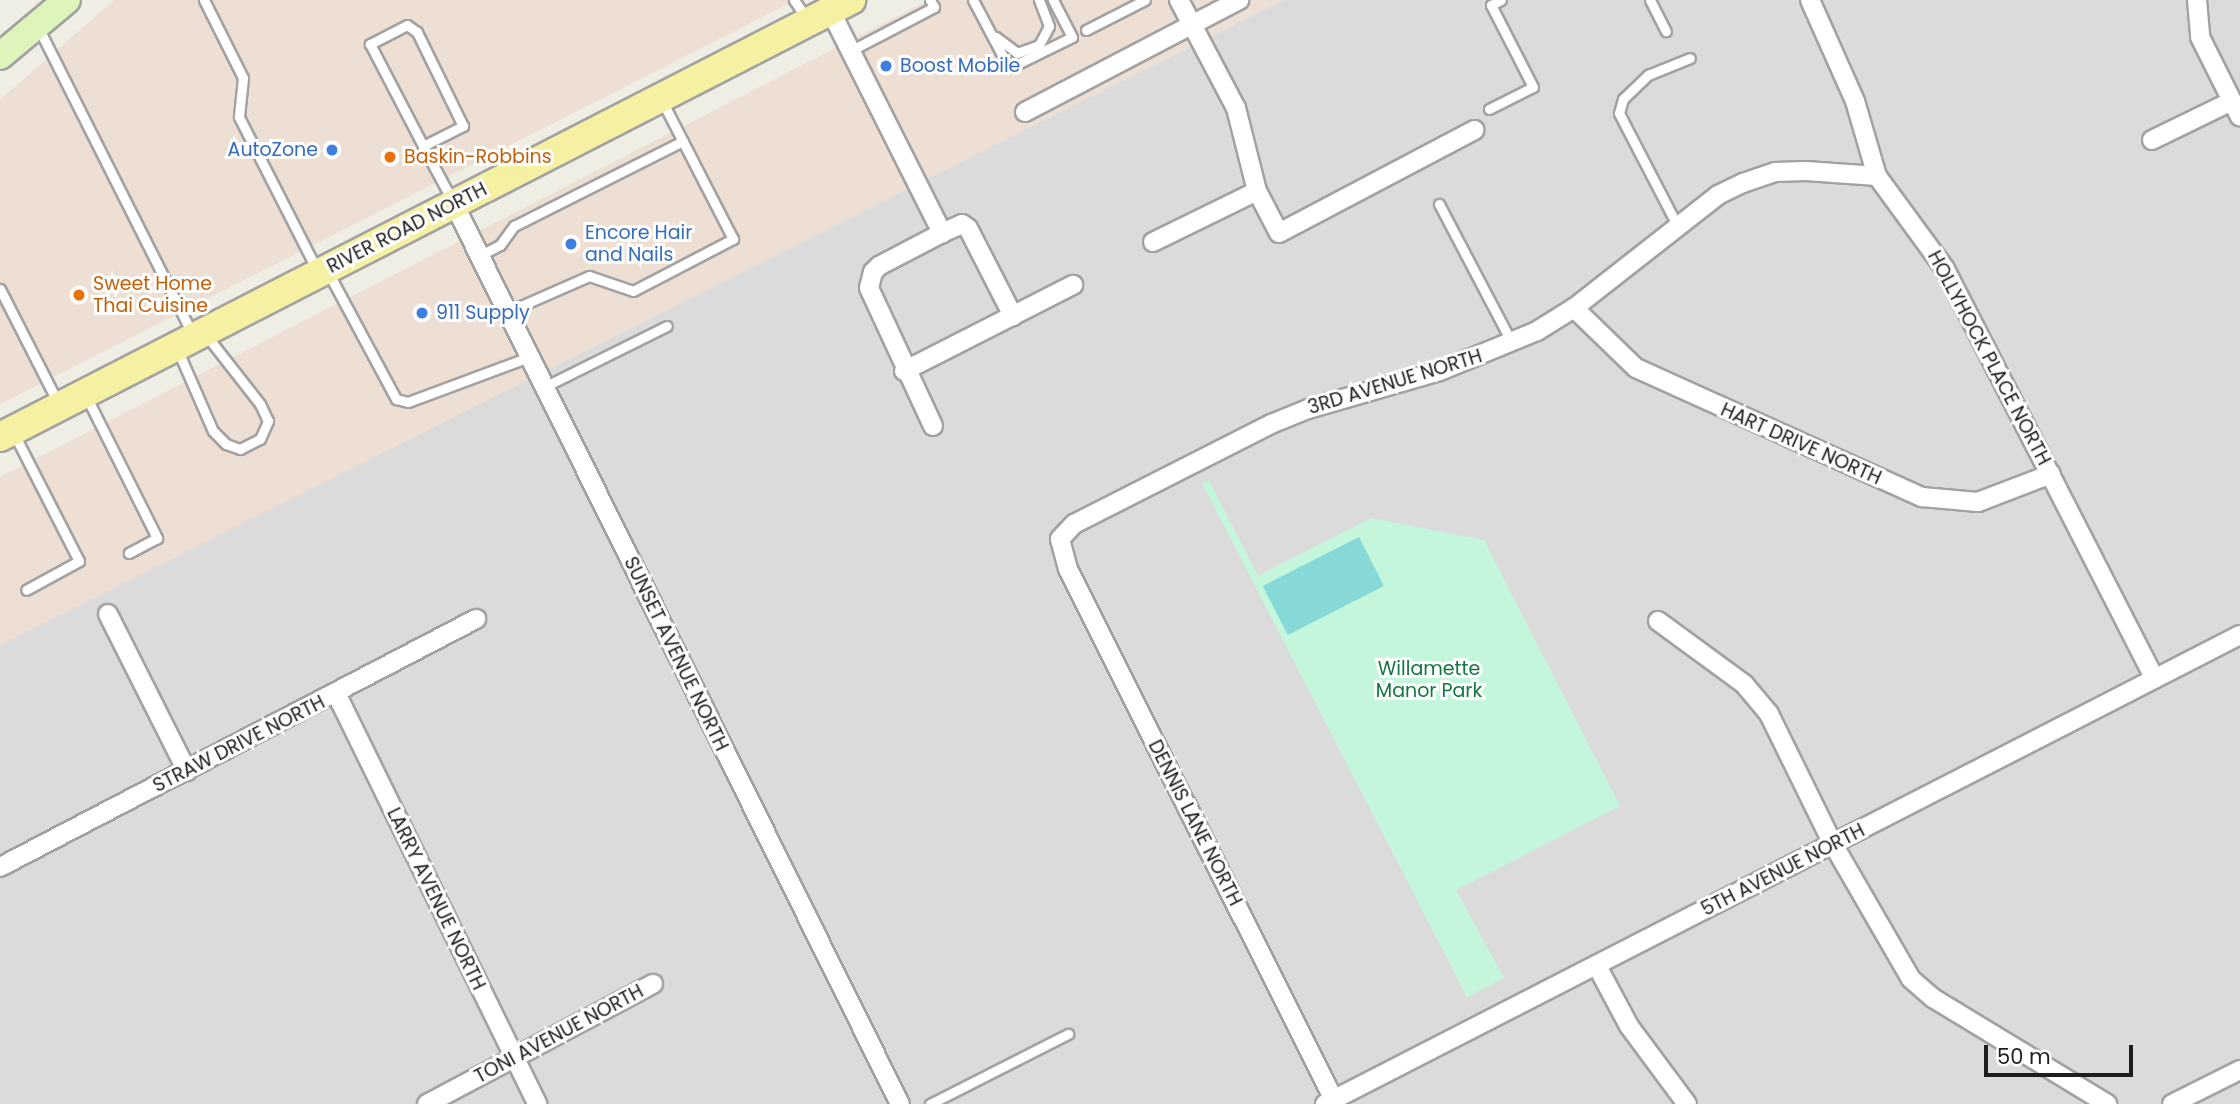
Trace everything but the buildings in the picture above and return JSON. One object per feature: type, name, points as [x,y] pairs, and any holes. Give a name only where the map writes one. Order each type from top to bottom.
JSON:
[{"type":"main road","points":[[0,56],[67,0]]},
{"type":"main road","name":"RIVER ROAD NORTH","points":[[6,434],[660,97],[821,8]]},
{"type":"street","points":[[1179,0],[1236,108],[1257,191],[1279,233],[1474,130]]},
{"type":"street","points":[[1025,112],[1239,0]]},
{"type":"street","name":"HOLLYHOCK PLACE NORTH","points":[[1810,0],[1855,101],[1877,176],[1944,270],[2154,678]]},
{"type":"street","points":[[2152,140],[2236,109],[2200,37],[2197,0]]},
{"type":"street","points":[[821,8],[850,51],[942,233]]},
{"type":"street","name":"3RD AVENUE NORTH","points":[[1059,539],[1074,524],[1308,409],[1440,371],[1512,343],[1574,308],[1718,195],[1776,173],[1877,176]]},
{"type":"street","points":[[1153,242],[1257,191]]},
{"type":"street","name":"SUNSET AVENUE NORTH","points":[[454,204],[900,1104]]},
{"type":"street","points":[[933,426],[904,371],[871,296],[870,280],[879,266],[961,224],[968,228],[1013,316]]},
{"type":"street","points":[[904,371],[1073,285]]},
{"type":"street","name":"HART DRIVE NORTH","points":[[1574,308],[1636,368],[1922,497],[1978,502],[2051,474]]},
{"type":"street","name":"DENNIS LANE NORTH","points":[[1059,539],[1068,569],[1332,1102]]},
{"type":"street","points":[[108,614],[187,771]]},
{"type":"street","name":"STRAW DRIVE NORTH","points":[[0,867],[476,619]]},
{"type":"street","points":[[1658,621],[1757,697],[1899,964],[1919,987],[2107,1104]]},
{"type":"street","name":"5TH AVENUE NORTH","points":[[1332,1102],[2240,635]]},
{"type":"street","name":"LARRY AVENUE NORTH","points":[[336,693],[537,1104]]},
{"type":"street","points":[[1597,967],[1629,1026],[1687,1104]]},
{"type":"street","name":"TONI AVENUE NORTH","points":[[427,1104],[653,984]]},
{"type":"street","points":[[2172,1104],[2240,1070]]},
{"type":"lane","points":[[204,0],[243,78],[239,117],[322,271],[396,399],[408,402],[529,357]]},
{"type":"lane","points":[[850,51],[934,7],[930,0]]},
{"type":"lane","points":[[973,0],[1009,68],[1072,37],[1053,0]]},
{"type":"lane","points":[[989,32],[1017,53],[1039,45],[1049,26],[1039,0]]},
{"type":"lane","points":[[1086,30],[1145,0]]},
{"type":"lane","points":[[1489,109],[1533,87],[1492,5],[1501,0]]},
{"type":"lane","points":[[1650,0],[1666,31]]},
{"type":"lane","points":[[37,25],[192,338],[214,431],[226,444],[240,449],[260,439],[268,421],[260,404],[192,338]]},
{"type":"lane","points":[[424,146],[463,126],[417,32],[407,25],[370,44],[454,204]]},
{"type":"lane","points":[[1678,227],[1619,113],[1623,99],[1648,75],[1690,58]]},
{"type":"lane","points":[[507,312],[589,276],[634,291],[733,239],[660,97]]},
{"type":"lane","points":[[479,256],[500,245],[514,226],[683,141]]},
{"type":"lane","points":[[1439,204],[1512,343]]},
{"type":"lane","points":[[0,289],[60,406]]},
{"type":"lane","points":[[544,387],[667,326]]},
{"type":"lane","points":[[85,393],[157,538],[129,553]]},
{"type":"lane","points":[[6,434],[79,561],[26,590]]},
{"type":"lane","points":[[930,1104],[1069,1034]]},
{"type":"shaded area","points":[[114,0],[796,0],[0,404],[0,100]]},
{"type":"shaded area","points":[[929,0],[1283,0],[0,645],[0,477]]},
{"type":"shaded area","points":[[1283,0],[2240,0],[2240,1104],[0,1104],[0,645]]},
{"type":"shaded area","points":[[1359,537],[1384,586],[1288,635],[1263,586]]},
{"type":"green space","name":"Willamette Manor Park","points":[[1209,480],[1258,576],[1371,518],[1484,540],[1620,806],[1456,890],[1504,978],[1467,997],[1202,483]]},
{"type":"place","name":"Boost Mobile","points":[[886,66]]},
{"type":"place","name":"AutoZone","points":[[332,150]]},
{"type":"place","name":"Baskin-Robbins","points":[[390,157]]},
{"type":"place","name":"Encore Hair and Nails","points":[[571,244]]},
{"type":"place","name":"Sweet Home Thai Cuisine","points":[[79,295]]},
{"type":"place","name":"911 Supply","points":[[422,313]]}]
